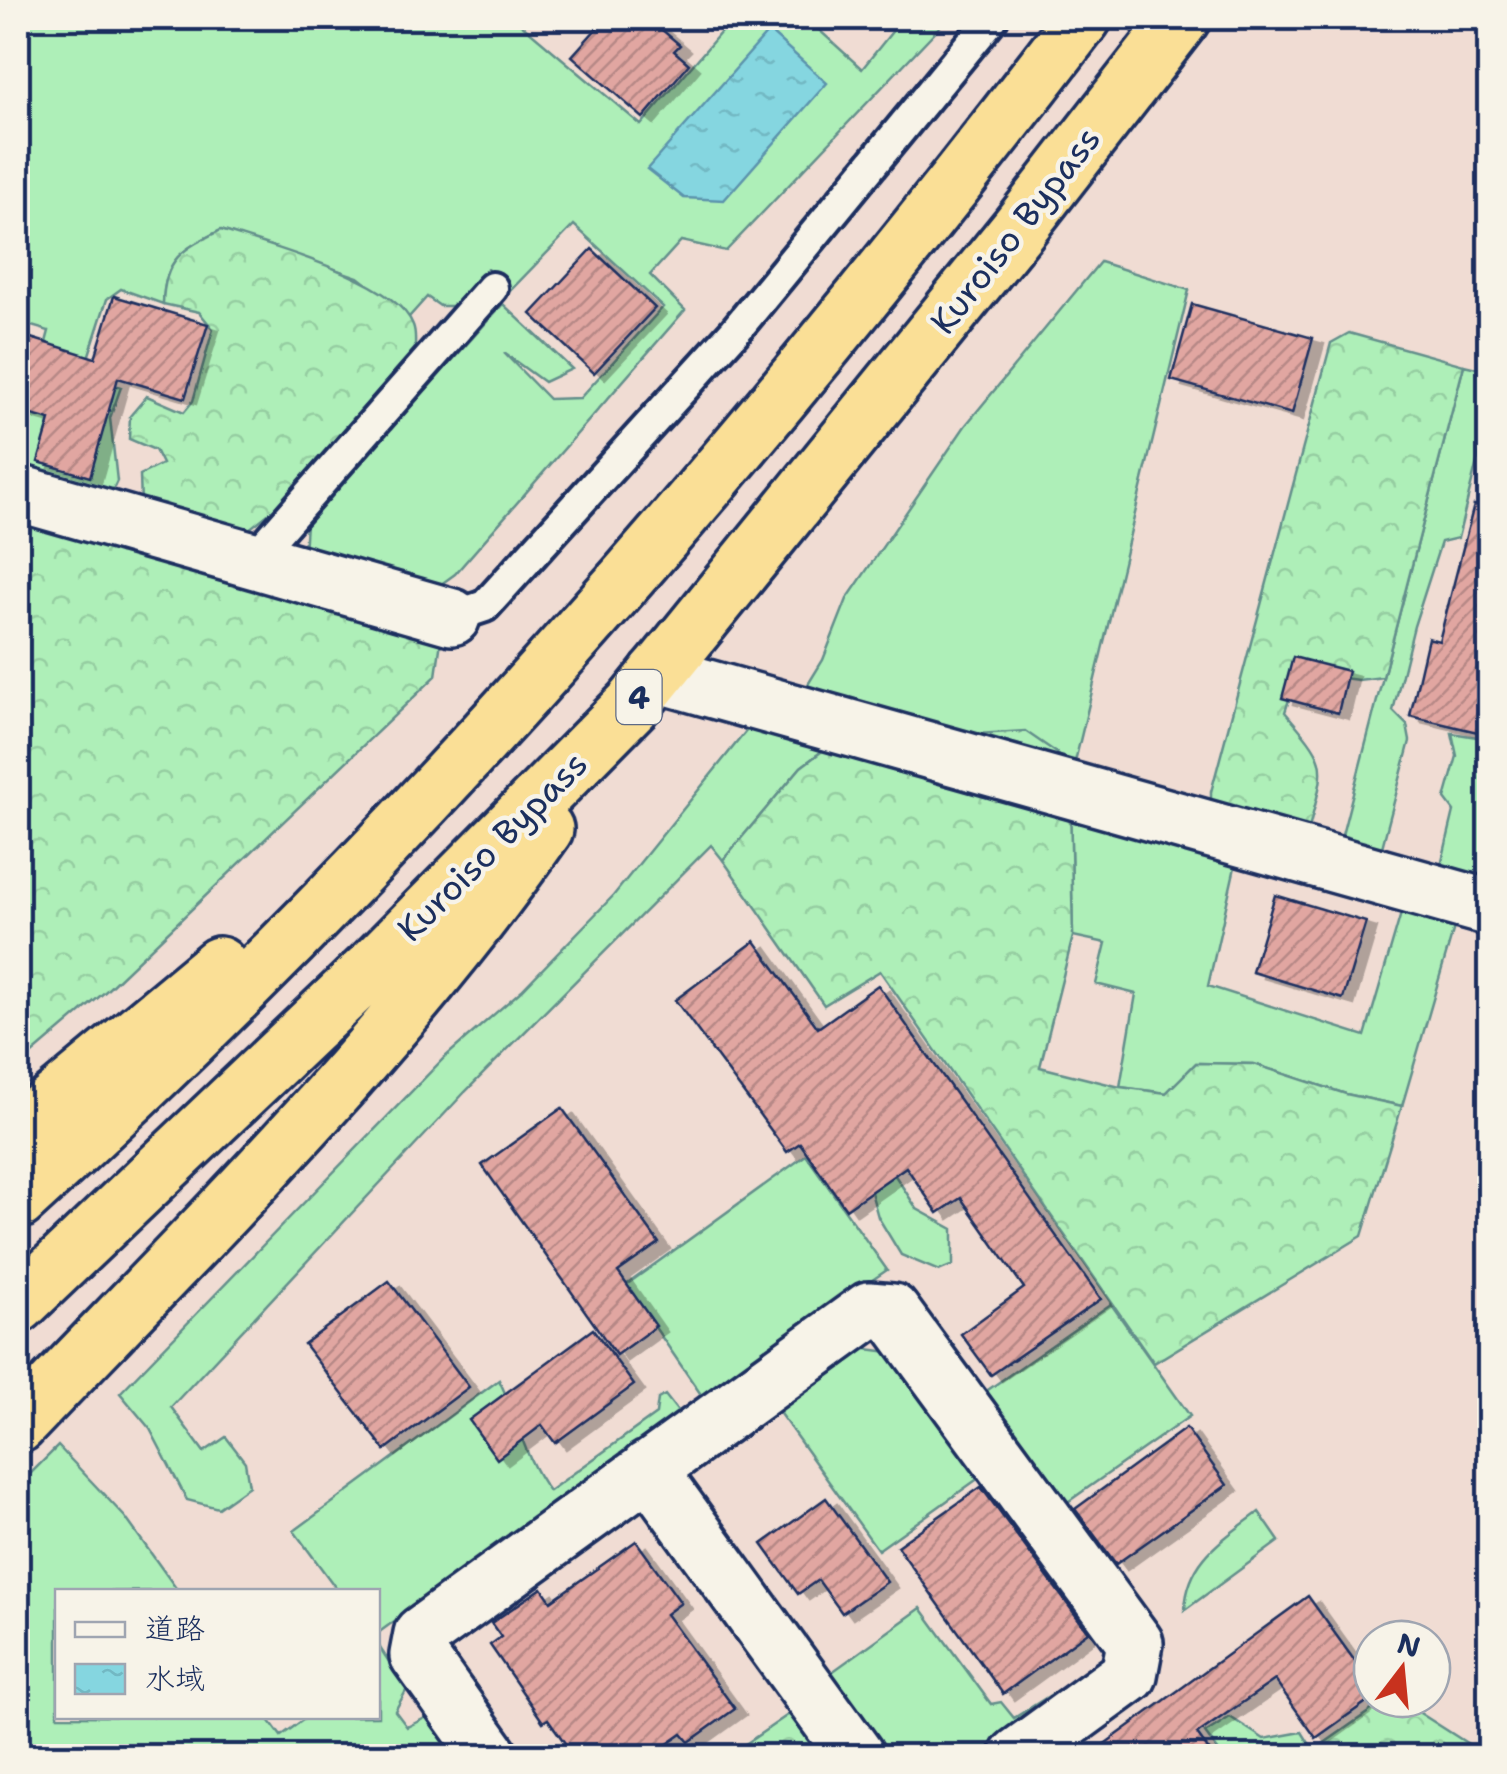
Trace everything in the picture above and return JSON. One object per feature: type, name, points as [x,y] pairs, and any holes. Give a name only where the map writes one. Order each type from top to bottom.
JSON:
[{"type":"highway","points":[[18,1201],[130,1100],[319,909],[719,474],[925,224],[1083,18]]},
{"type":"highway","name":"Kuroiso Bypass","points":[[18,1305],[370,970],[645,689],[1018,229],[1182,18]]},
{"type":"highway","name":"4","points":[[18,1425],[236,1196],[490,908],[645,689]]},
{"type":"highway","points":[[18,1132],[469,748]]},
{"type":"street","points":[[18,493],[452,617]]},
{"type":"street","points":[[645,689],[1490,908]]},
{"type":"street","points":[[490,1756],[418,1655],[422,1634],[869,1310],[892,1312],[1135,1643],[1129,1675],[1018,1756]]},
{"type":"street","points":[[648,1469],[856,1756]]},
{"type":"lane","points":[[452,617],[485,606],[722,345],[992,18]]},
{"type":"lane","points":[[254,558],[492,288]]},
{"type":"green space","points":[[18,18],[514,18],[641,125],[733,18],[806,18],[862,69],[903,18],[948,18],[726,251],[681,241],[650,275],[685,310],[455,574],[433,590],[304,553],[306,523],[503,304],[572,369],[544,382],[504,353],[549,399],[580,398],[663,307],[574,225],[510,291],[487,269],[452,306],[440,306],[427,297],[409,317],[358,277],[221,230],[196,243],[172,265],[163,304],[121,289],[107,299],[86,364],[94,379],[121,387],[110,418],[117,481],[110,496],[18,473],[18,415],[29,407],[49,331],[18,322]],"holes":[[[52,413],[90,476],[39,462]]]},
{"type":"green space","points":[[221,230],[357,279],[402,308],[415,333],[415,348],[277,507],[248,530],[141,504],[140,475],[162,464],[155,450],[129,439],[130,416],[147,396],[184,412],[193,401],[213,329],[199,312],[163,304],[164,288],[178,257]]},
{"type":"green space","points":[[1100,262],[1189,290],[1072,774],[799,699],[823,660],[847,599],[965,426]]},
{"type":"green space","points":[[1349,333],[1464,365],[1383,677],[1358,680],[1298,672],[1285,712],[1311,744],[1321,765],[1309,829],[1211,809],[1211,792],[1331,343]]},
{"type":"green space","points":[[1464,365],[1489,371],[1489,432],[1484,434],[1458,538],[1441,542],[1414,626],[1393,711],[1407,725],[1410,741],[1380,855],[1340,843]]},
{"type":"green space","points":[[18,508],[441,641],[436,676],[106,991],[18,1066]]},
{"type":"green space","points":[[751,725],[833,743],[801,767],[723,860],[711,845],[465,1092],[171,1407],[204,1452],[226,1437],[245,1462],[249,1486],[218,1508],[187,1500],[150,1429],[120,1393],[444,1058],[522,990],[613,896]]},
{"type":"green space","points":[[1025,731],[1057,753],[1070,802],[1073,936],[1040,1067],[1120,1087],[1166,1093],[1196,1063],[1254,1064],[1346,1094],[1402,1106],[1362,1236],[1154,1363],[880,971],[824,1005],[723,860],[801,767],[833,743]]},
{"type":"green space","points":[[1452,733],[1489,739],[1490,860],[1484,884],[1440,870],[1454,811],[1445,799],[1457,756]]},
{"type":"green space","points":[[1070,802],[1237,858],[1208,986],[1365,1036],[1402,910],[1455,924],[1402,1106],[1346,1094],[1254,1064],[1196,1063],[1167,1093],[1120,1087],[1136,994],[1096,984],[1106,943],[1073,936]]},
{"type":"green space","points":[[860,1122],[917,1209],[953,1229],[953,1265],[939,1271],[901,1255],[878,1217],[871,1192],[835,1141]]},
{"type":"green space","points":[[806,1155],[887,1270],[702,1396],[626,1285]]},
{"type":"green space","points":[[1111,1304],[1190,1416],[1062,1506],[982,1394]]},
{"type":"green space","points":[[859,1348],[897,1353],[986,1473],[878,1550],[773,1404]]},
{"type":"green space","points":[[499,1380],[533,1465],[549,1491],[656,1414],[658,1399],[665,1395],[679,1413],[380,1632],[380,1589],[337,1589],[294,1531]]},
{"type":"green space","points":[[58,1446],[125,1517],[177,1589],[55,1589],[55,1719],[268,1719],[281,1736],[304,1719],[380,1719],[380,1648],[407,1689],[395,1711],[407,1727],[427,1717],[454,1756],[18,1756],[18,1486]]},
{"type":"green space","points":[[1259,1512],[1279,1541],[1185,1610],[1187,1593],[1200,1564],[1220,1542]]},
{"type":"green space","points":[[921,1608],[991,1704],[1001,1702],[1014,1718],[1093,1668],[986,1756],[874,1756],[825,1677]]},
{"type":"green space","points":[[798,1708],[837,1756],[728,1756]]},
{"type":"green space","points":[[1230,1717],[1264,1739],[1302,1732],[1314,1751],[1306,1756],[1222,1756],[1205,1733]]},
{"type":"green space","points":[[1359,1719],[1429,1719],[1487,1756],[1306,1756]]},
{"type":"water","points":[[769,31],[827,83],[724,200],[684,198],[647,169]]},
{"type":"building","points":[[606,18],[648,18],[680,45],[674,51],[689,64],[643,118],[572,56]]},
{"type":"building","points":[[592,249],[655,308],[594,373],[531,314]]},
{"type":"building","points":[[114,296],[208,324],[185,398],[118,378],[90,477],[38,462],[50,420],[18,411],[18,334],[95,358]]},
{"type":"building","points":[[1192,304],[1313,338],[1292,414],[1171,380]]},
{"type":"building","points":[[1474,505],[1490,507],[1490,735],[1410,716],[1428,638],[1439,641]]},
{"type":"building","points":[[1293,657],[1348,671],[1338,713],[1282,698]]},
{"type":"building","points":[[1275,895],[1366,922],[1343,999],[1252,972]]},
{"type":"building","points":[[755,941],[818,1028],[878,985],[1101,1299],[991,1375],[961,1334],[1024,1288],[961,1198],[938,1213],[906,1167],[846,1209],[800,1143],[787,1152],[675,1000]]},
{"type":"building","points":[[562,1108],[659,1243],[618,1272],[656,1326],[616,1355],[482,1165]]},
{"type":"building","points":[[389,1281],[469,1387],[385,1450],[304,1344]]},
{"type":"building","points":[[593,1329],[634,1385],[555,1443],[542,1425],[497,1459],[469,1420]]},
{"type":"building","points":[[1186,1428],[1227,1485],[1116,1564],[1075,1509]]},
{"type":"building","points":[[981,1487],[1088,1632],[1003,1694],[897,1546]]},
{"type":"building","points":[[826,1498],[887,1582],[842,1613],[818,1580],[798,1594],[762,1544]]},
{"type":"building","points":[[636,1541],[681,1603],[666,1614],[735,1709],[689,1742],[682,1734],[650,1756],[574,1756],[548,1719],[543,1722],[490,1645],[501,1637],[491,1623],[542,1588],[551,1601]]},
{"type":"building","points":[[1308,1596],[1352,1657],[1352,1712],[1316,1738],[1275,1680],[1197,1734],[1213,1756],[1088,1756]]}]
